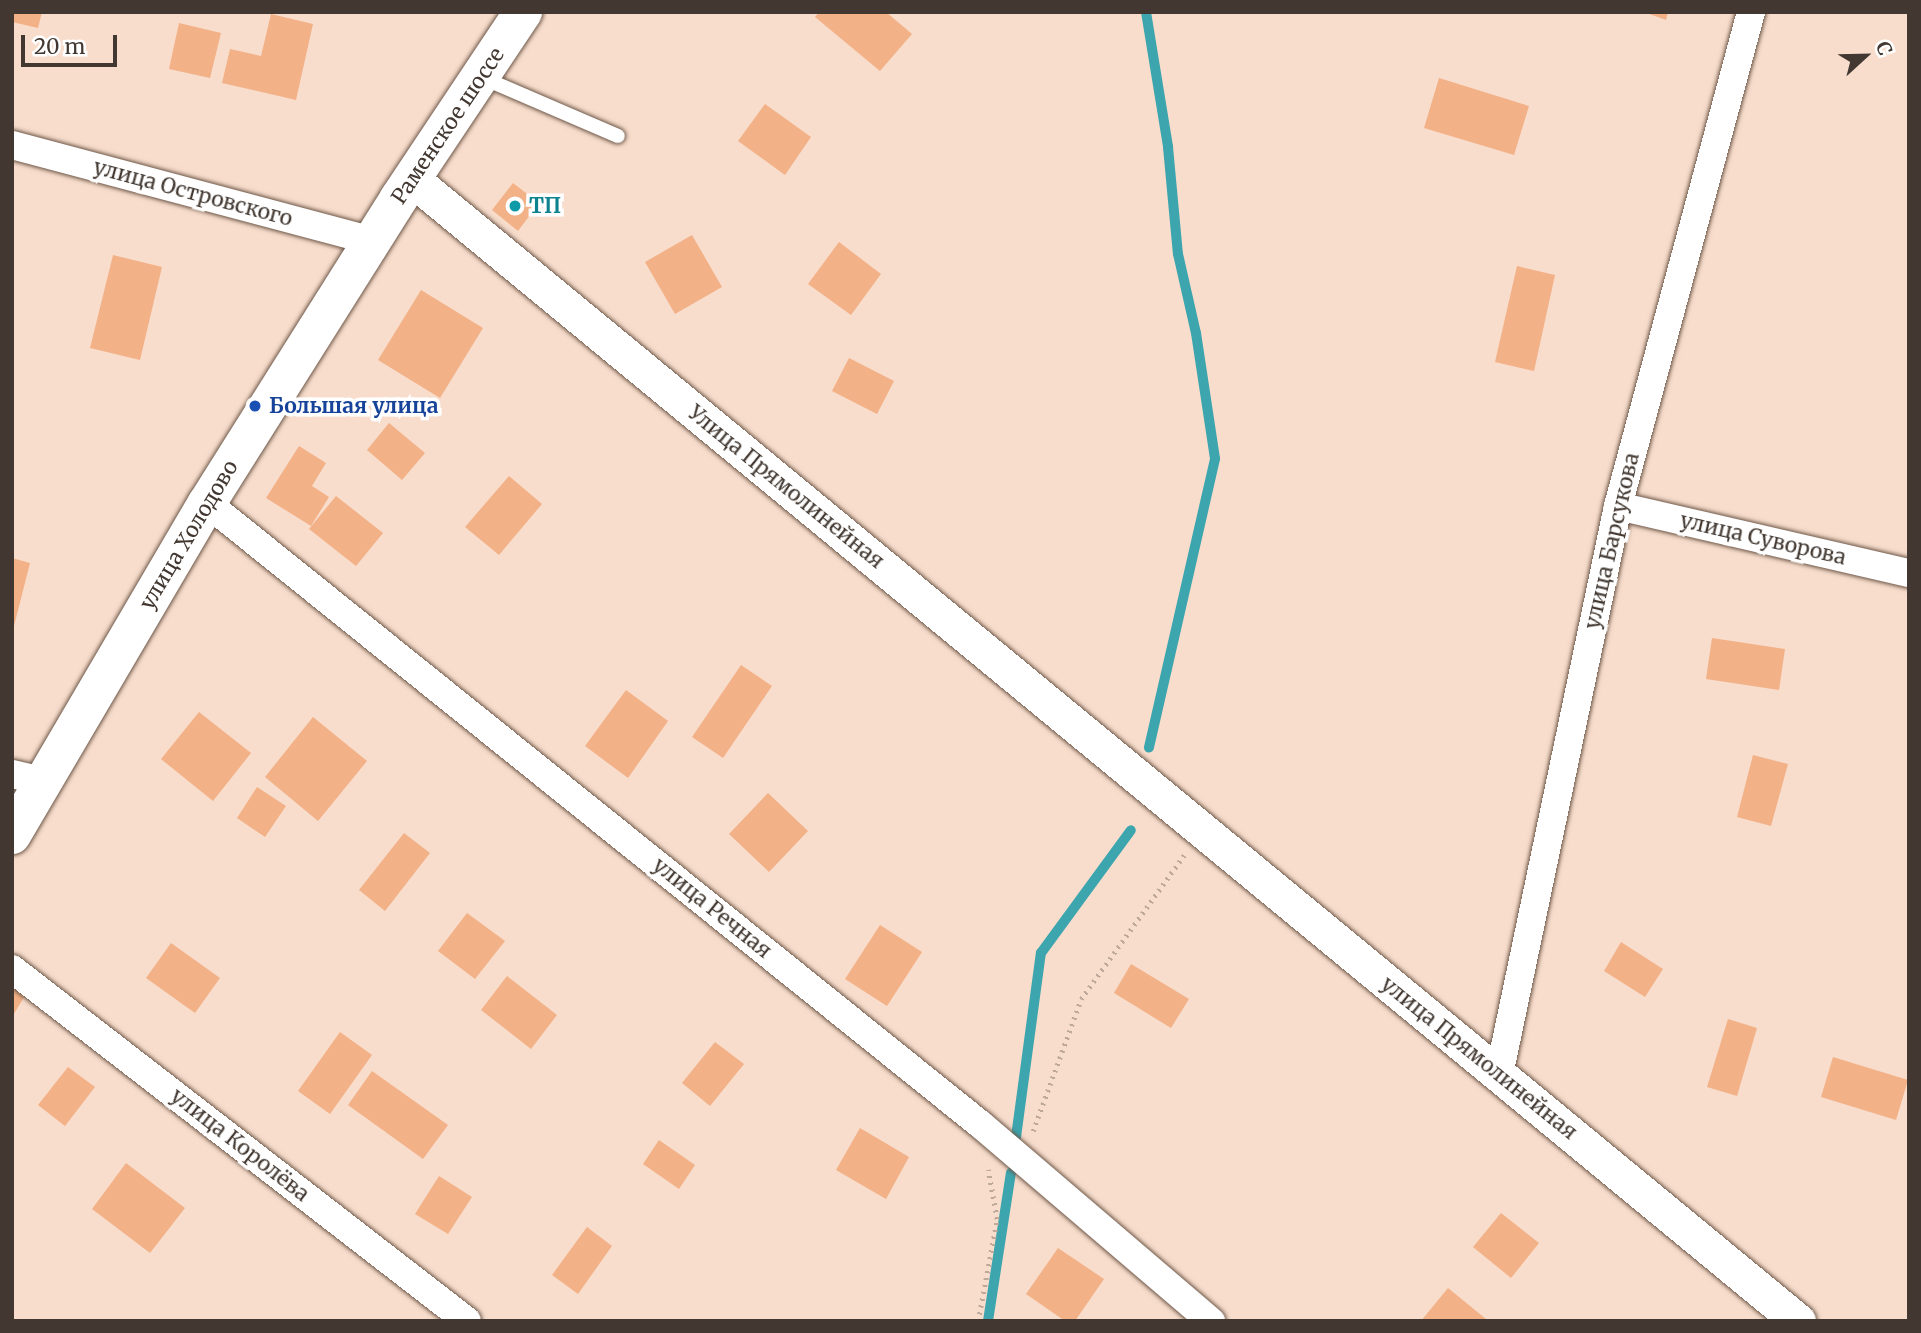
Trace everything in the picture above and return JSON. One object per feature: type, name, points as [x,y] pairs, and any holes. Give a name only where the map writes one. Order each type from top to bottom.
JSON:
[{"type":"main road","name":"Раменское шоссе","points":[[373,240],[523,12]]},
{"type":"main road","name":"улица Холодово","points":[[12,835],[27,777],[207,503],[373,240]]},
{"type":"street","name":"улица Барсукова","points":[[1499,1075],[1618,506],[1751,12]]},
{"type":"street","name":"улица Островского","points":[[12,145],[373,240]]},
{"type":"street","name":"Улица Прямолинейная","points":[[412,179],[1160,795]]},
{"type":"street","name":"улица Речная","points":[[207,503],[980,1124],[1211,1321]]},
{"type":"street","name":"улица Суворова","points":[[1618,506],[1909,573]]},
{"type":"street","name":"улица Прямолинейная","points":[[1160,795],[1798,1321]]},
{"type":"street","name":"улица Королёва","points":[[12,969],[467,1321]]},
{"type":"lane","points":[[481,76],[618,136]]},
{"type":"path","points":[[1021,1161],[1081,999],[1202,830]]},
{"type":"path","points":[[978,1321],[997,1219],[980,1124]]},
{"type":"building","points":[[12,12],[42,12],[38,28],[12,22]]},
{"type":"building","points":[[819,12],[886,12],[912,34],[880,71],[815,17]]},
{"type":"building","points":[[1644,12],[1668,12],[1666,20]]},
{"type":"building","points":[[271,14],[313,24],[296,100],[222,83],[230,49],[261,56]]},
{"type":"building","points":[[179,23],[221,33],[210,78],[169,69]]},
{"type":"building","points":[[1439,78],[1529,106],[1514,155],[1424,128]]},
{"type":"building","points":[[765,104],[811,137],[785,175],[738,141]]},
{"type":"building","name":"ТП","points":[[513,183],[539,203],[518,231],[492,210]]},
{"type":"building","points":[[692,235],[722,287],[675,314],[645,262]]},
{"type":"building","points":[[839,242],[881,274],[851,315],[808,284]]},
{"type":"building","points":[[113,255],[162,267],[140,360],[90,348]]},
{"type":"building","points":[[1517,266],[1555,275],[1534,371],[1495,362]]},
{"type":"building","points":[[421,290],[483,328],[440,398],[378,360]]},
{"type":"building","points":[[849,358],[894,381],[877,414],[832,391]]},
{"type":"building","points":[[389,423],[425,453],[402,480],[367,450]]},
{"type":"building","points":[[299,446],[326,463],[312,486],[329,497],[311,526],[266,498]]},
{"type":"building","points":[[509,476],[542,504],[499,555],[465,527]]},
{"type":"building","points":[[336,496],[383,533],[356,566],[309,529]]},
{"type":"building","points":[[12,558],[30,563],[13,630],[12,630]]},
{"type":"building","points":[[1712,638],[1785,649],[1779,690],[1706,679]]},
{"type":"building","points":[[741,665],[772,686],[723,758],[692,737]]},
{"type":"building","points":[[626,690],[668,721],[628,778],[585,746]]},
{"type":"building","points":[[199,712],[251,753],[213,801],[161,759]]},
{"type":"building","points":[[313,717],[367,761],[318,821],[265,777]]},
{"type":"building","points":[[1753,755],[1788,764],[1771,826],[1737,817]]},
{"type":"building","points":[[257,787],[286,806],[265,837],[237,818]]},
{"type":"building","points":[[768,793],[808,831],[769,872],[729,834]]},
{"type":"building","points":[[404,833],[430,853],[385,911],[359,890]]},
{"type":"building","points":[[467,913],[505,941],[475,979],[438,951]]},
{"type":"building","points":[[880,925],[922,952],[887,1006],[845,979]]},
{"type":"building","points":[[1621,942],[1663,969],[1645,997],[1604,971]]},
{"type":"building","points":[[171,943],[220,978],[195,1013],[146,978]]},
{"type":"building","points":[[1131,964],[1189,999],[1171,1028],[1114,993]]},
{"type":"building","points":[[507,976],[557,1015],[531,1049],[481,1010]]},
{"type":"building","points":[[12,979],[29,989],[12,1017]]},
{"type":"building","points":[[1728,1019],[1757,1028],[1737,1096],[1707,1087]]},
{"type":"building","points":[[340,1032],[372,1055],[330,1114],[298,1091]]},
{"type":"building","points":[[715,1042],[744,1064],[710,1106],[682,1083]]},
{"type":"building","points":[[1833,1057],[1908,1080],[1896,1120],[1821,1097]]},
{"type":"building","points":[[68,1067],[95,1087],[65,1126],[38,1105]]},
{"type":"building","points":[[372,1071],[448,1125],[423,1159],[348,1105]]},
{"type":"building","points":[[860,1128],[909,1157],[886,1199],[836,1170]]},
{"type":"building","points":[[659,1140],[695,1165],[679,1189],[643,1164]]},
{"type":"building","points":[[126,1163],[185,1208],[150,1253],[92,1209]]},
{"type":"building","points":[[439,1176],[472,1197],[448,1234],[415,1214]]},
{"type":"building","points":[[1501,1213],[1539,1243],[1511,1278],[1473,1247]]},
{"type":"building","points":[[587,1227],[612,1246],[578,1294],[552,1275]]},
{"type":"building","points":[[1058,1248],[1104,1279],[1075,1321],[1065,1321],[1026,1294]]},
{"type":"building","points":[[1448,1288],[1486,1319],[1421,1321]]},
{"type":"waterway","points":[[1146,12],[1168,147],[1178,254],[1196,333],[1215,459],[1149,748]]},
{"type":"waterway","points":[[1016,1137],[1041,953],[1131,830]]},
{"type":"waterway","points":[[988,1321],[1011,1173]]},
{"type":"place","name":"ТП","points":[[515,206]]},
{"type":"place","name":"Большая улица","points":[[255,406]]}]
